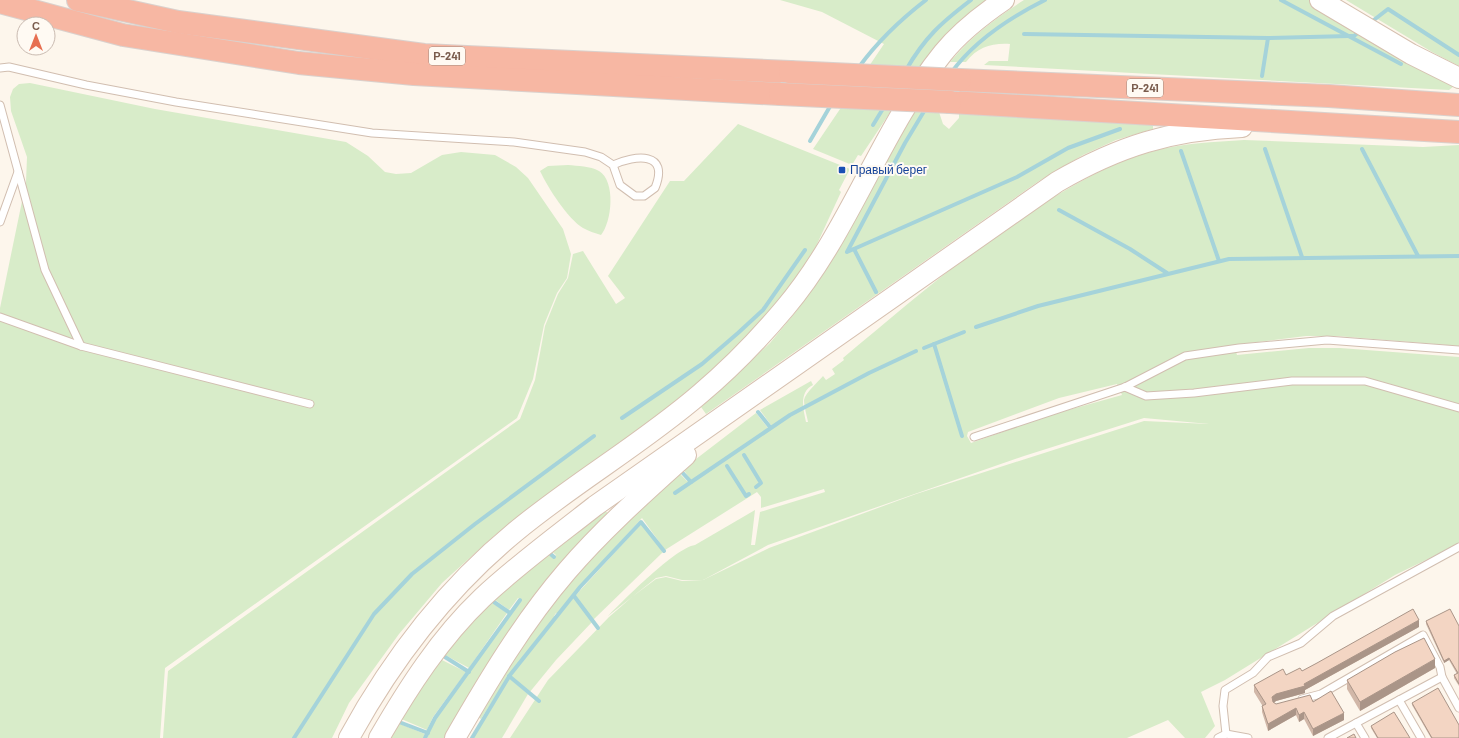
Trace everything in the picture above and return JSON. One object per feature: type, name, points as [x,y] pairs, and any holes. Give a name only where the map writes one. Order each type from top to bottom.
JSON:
[{"type":"highway","name":"Р-241","points":[[78,0],[107,8],[186,23],[424,55],[1321,96],[1459,105]]},
{"type":"highway","name":"Р-241","points":[[0,2],[124,35],[180,45],[299,63],[414,74],[950,102],[1459,132]]},
{"type":"main road","points":[[350,738],[382,684],[448,595],[480,564],[549,505],[588,479],[699,395],[754,344],[787,307],[812,272],[841,225],[904,109],[926,76],[944,52],[966,29],[1004,0]]},
{"type":"main road","points":[[1320,0],[1411,54],[1459,78]]},
{"type":"main road","points":[[379,738],[414,681],[446,637],[481,599],[526,559],[595,506],[1057,182],[1089,164],[1138,143],[1178,134],[1219,128],[1310,124]]},
{"type":"main road","points":[[455,738],[512,646],[566,572],[602,532],[740,405]]},
{"type":"lane","points":[[0,68],[10,67],[86,85],[176,102],[372,133],[514,142],[564,148],[601,157],[613,165],[620,185],[635,196],[644,196],[655,188],[659,171],[656,163],[648,158],[637,157],[613,165]]},
{"type":"lane","points":[[0,105],[45,270],[81,346]]},
{"type":"lane","points":[[0,222],[18,172]]},
{"type":"lane","points":[[0,317],[81,346],[310,404]]},
{"type":"lane","points":[[974,437],[1126,387],[1185,356],[1239,348],[1327,340],[1459,350]]},
{"type":"lane","points":[[1126,387],[1146,396],[1194,393],[1292,381],[1365,381],[1459,408]]},
{"type":"lane","points":[[1226,734],[1223,706],[1225,690],[1253,673],[1268,657],[1301,643],[1333,616],[1459,547]]},
{"type":"lane","points":[[1292,702],[1321,694],[1423,635],[1440,668],[1442,677],[1459,708]]},
{"type":"lane","points":[[1328,738],[1442,677]]},
{"type":"lane","points":[[1400,700],[1421,738]]},
{"type":"lane","points":[[1356,723],[1365,738]]},
{"type":"lane","points":[[1218,738],[1226,734],[1248,738]]},
{"type":"green space","points":[[780,0],[990,0],[944,40],[925,60],[861,156],[858,155],[852,165],[813,149],[884,44],[822,12]]},
{"type":"green space","points":[[1024,0],[1311,0],[1454,86],[1449,90],[984,65],[989,61],[1008,61],[1010,44],[991,45],[980,49],[966,62],[950,62],[966,44],[984,28]]},
{"type":"green space","points":[[1346,0],[1459,0],[1459,66],[1432,52]]},
{"type":"green space","points":[[30,83],[155,109],[346,142],[368,156],[385,172],[396,174],[411,173],[442,155],[461,152],[495,155],[516,167],[528,178],[563,229],[571,254],[567,278],[557,293],[544,325],[533,379],[517,418],[165,668],[160,738],[0,738],[0,308],[26,182],[27,157],[11,111],[10,97],[13,89],[19,84]]},
{"type":"green space","points":[[912,111],[939,112],[943,124],[949,129],[959,118],[959,113],[1153,122],[1153,129],[1116,140],[1083,155],[1039,181],[706,414],[701,407],[770,343],[798,309],[820,276]]},
{"type":"green space","points":[[738,124],[850,169],[839,190],[841,192],[812,255],[787,291],[759,326],[728,358],[679,400],[495,535],[442,583],[399,634],[349,703],[332,738],[163,738],[168,671],[520,419],[535,380],[545,326],[558,294],[568,278],[573,254],[583,251],[616,304],[625,298],[608,276],[670,181],[684,181]]},
{"type":"green space","points":[[1244,140],[1423,147],[1459,145],[1459,346],[1337,336],[1306,336],[1234,345],[1237,355],[1309,348],[1340,348],[1459,357],[1459,544],[1395,575],[1225,680],[1201,692],[1215,726],[1205,738],[1185,738],[1168,720],[1127,738],[510,738],[548,680],[609,617],[632,597],[608,616],[650,576],[675,555],[686,548],[695,545],[755,510],[751,545],[755,545],[760,512],[825,492],[824,489],[761,508],[761,497],[757,492],[665,550],[642,518],[580,586],[558,614],[556,613],[554,616],[556,617],[509,675],[481,719],[476,716],[513,655],[595,551],[679,473],[687,481],[690,479],[683,469],[756,413],[768,428],[771,425],[760,410],[811,381],[813,385],[806,392],[803,401],[806,422],[808,422],[804,400],[809,391],[823,376],[826,380],[835,374],[832,369],[844,360],[843,358],[944,274],[1024,216],[1064,191],[1127,159],[1165,148],[1210,142]],"holes":[[[1117,384],[1122,395],[1054,414],[971,443],[967,436],[968,432],[1059,398]],[[1144,418],[1209,424],[1144,421],[916,494],[769,548],[703,580],[768,545],[1024,456]],[[666,576],[682,580],[703,581],[682,581],[666,577],[656,579],[632,597],[656,578]]]},
{"type":"green space","points":[[548,166],[584,166],[595,169],[604,176],[608,183],[610,192],[610,212],[605,229],[601,235],[583,228],[571,218],[553,194],[540,171]]},
{"type":"green space","points":[[605,511],[608,513],[446,738],[427,738],[436,718],[521,599],[518,598],[509,610],[494,599],[546,553],[553,558],[556,555],[550,550]]},
{"type":"green space","points":[[641,524],[663,552],[593,620],[575,596]]},
{"type":"green space","points":[[574,597],[592,622],[556,660],[529,693],[510,676]]},
{"type":"green space","points":[[491,602],[507,613],[469,668],[445,655],[469,624]]},
{"type":"green space","points":[[440,659],[466,672],[433,717],[427,730],[399,718]]},
{"type":"green space","points":[[509,678],[528,694],[502,738],[472,738]]},
{"type":"green space","points":[[396,723],[425,734],[423,738],[388,738]]},
{"type":"building","points":[[1413,609],[1419,620],[1304,684],[1305,686],[1276,694],[1272,697],[1273,702],[1276,704],[1310,695],[1313,702],[1331,691],[1344,713],[1313,729],[1304,712],[1299,715],[1296,708],[1268,724],[1262,706],[1266,704],[1254,685],[1283,669],[1286,675],[1300,668],[1302,671]]},
{"type":"building","points":[[1450,609],[1459,626],[1459,684],[1454,675],[1458,673],[1449,658],[1444,661],[1426,621]]},
{"type":"building","points":[[1424,638],[1435,659],[1360,702],[1347,680],[1395,652]]},
{"type":"building","points":[[1438,688],[1459,725],[1459,738],[1432,738],[1412,703]]},
{"type":"building","points":[[1394,712],[1410,738],[1378,738],[1371,726]]},
{"type":"building","points":[[1354,734],[1356,738],[1347,738]]},
{"type":"waterway","points":[[859,67],[890,31],[926,0]]},
{"type":"waterway","points":[[906,70],[920,48],[934,31],[971,0]]},
{"type":"waterway","points":[[951,73],[960,61],[982,40],[1006,22],[1045,0]]},
{"type":"waterway","points":[[1281,0],[1401,64]]},
{"type":"waterway","points":[[1370,23],[1388,9],[1459,55]]},
{"type":"waterway","points":[[1024,34],[1268,38],[1354,36],[1360,31]]},
{"type":"waterway","points":[[1262,76],[1268,38]]},
{"type":"waterway","points":[[810,141],[832,103]]},
{"type":"waterway","points":[[873,125],[884,107]]},
{"type":"waterway","points":[[926,108],[905,143],[847,252],[1017,177],[1068,148],[1120,129]]},
{"type":"waterway","points":[[1265,149],[1302,257]]},
{"type":"waterway","points":[[1362,149],[1418,256]]},
{"type":"waterway","points":[[1181,151],[1219,261]]},
{"type":"waterway","points":[[1059,210],[1130,249],[1167,273]]},
{"type":"waterway","points":[[854,249],[876,292]]},
{"type":"waterway","points":[[622,418],[702,364],[738,333],[763,310],[805,250]]},
{"type":"waterway","points":[[976,327],[1038,306],[1229,259],[1459,256]]},
{"type":"waterway","points":[[924,348],[964,332]]},
{"type":"waterway","points":[[934,344],[962,436]]},
{"type":"waterway","points":[[675,493],[790,415],[869,373],[916,351]]},
{"type":"waterway","points":[[758,412],[770,427]]},
{"type":"waterway","points":[[294,738],[374,614],[412,574],[475,524],[594,436]]},
{"type":"waterway","points":[[744,455],[761,483],[756,487]]},
{"type":"waterway","points":[[727,466],[746,496],[749,494]]},
{"type":"waterway","points":[[680,470],[691,482]]},
{"type":"waterway","points":[[472,738],[510,675],[580,587],[641,522],[664,551]]},
{"type":"waterway","points":[[547,551],[554,557]]},
{"type":"waterway","points":[[574,596],[598,628]]},
{"type":"waterway","points":[[425,738],[435,718],[520,600]]},
{"type":"waterway","points":[[494,602],[510,613]]},
{"type":"waterway","points":[[445,657],[469,672]]},
{"type":"waterway","points":[[509,676],[539,701]]},
{"type":"waterway","points":[[399,722],[428,733]]},
{"type":"place","name":"Правый берег","points":[[842,170]]}]
